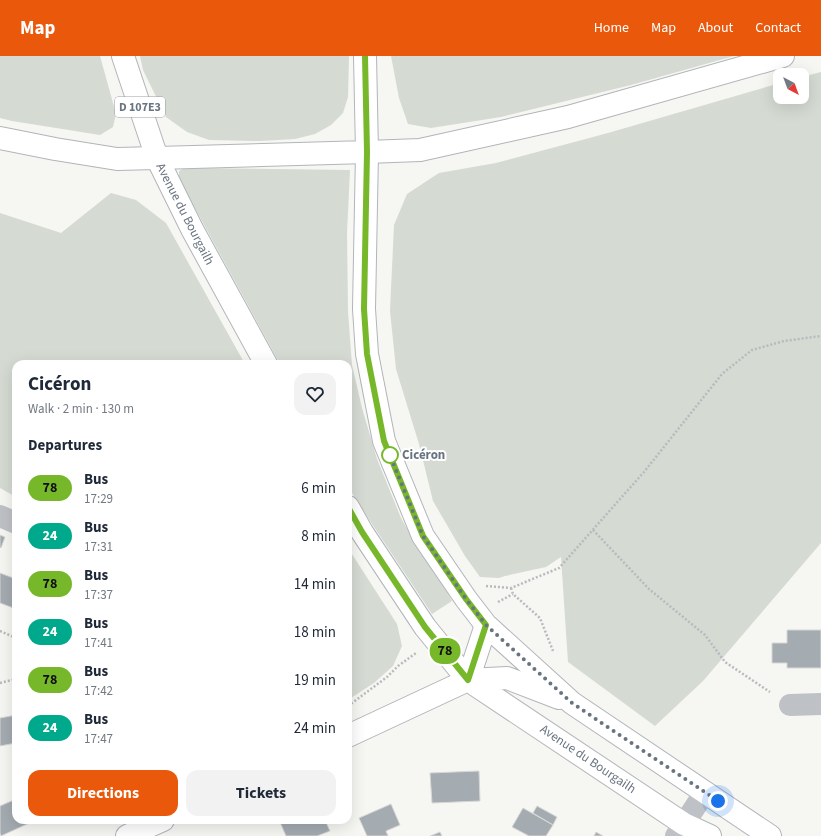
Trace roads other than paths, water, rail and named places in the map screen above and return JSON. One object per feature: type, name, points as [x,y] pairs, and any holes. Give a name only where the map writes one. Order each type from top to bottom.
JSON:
[{"type":"main road","name":"Avenue du Bourgailh","points":[[122,56],[156,158],[192,229],[264,360]]},
{"type":"main road","points":[[365,56],[367,152],[364,309],[367,354],[384,441],[423,536],[466,599],[486,625],[572,703],[770,836]]},
{"type":"main road","points":[[0,138],[117,159],[420,150],[568,117],[783,56]]},
{"type":"main road","name":"Avenue du Bourgailh","points":[[352,514],[362,532],[425,627],[468,680],[680,830],[710,836]]},
{"type":"main road","points":[[468,680],[486,625]]},
{"type":"main road","points":[[352,734],[468,680],[507,678],[572,703]]},
{"type":"main road","points":[[127,836],[154,824]]},
{"type":"street","points":[[0,516],[12,521]]},
{"type":"street","points":[[790,705],[821,704]]},
{"type":"street","points":[[680,830],[704,792]]},
{"type":"place","name":"Cicéron","points":[[390,455]]}]
